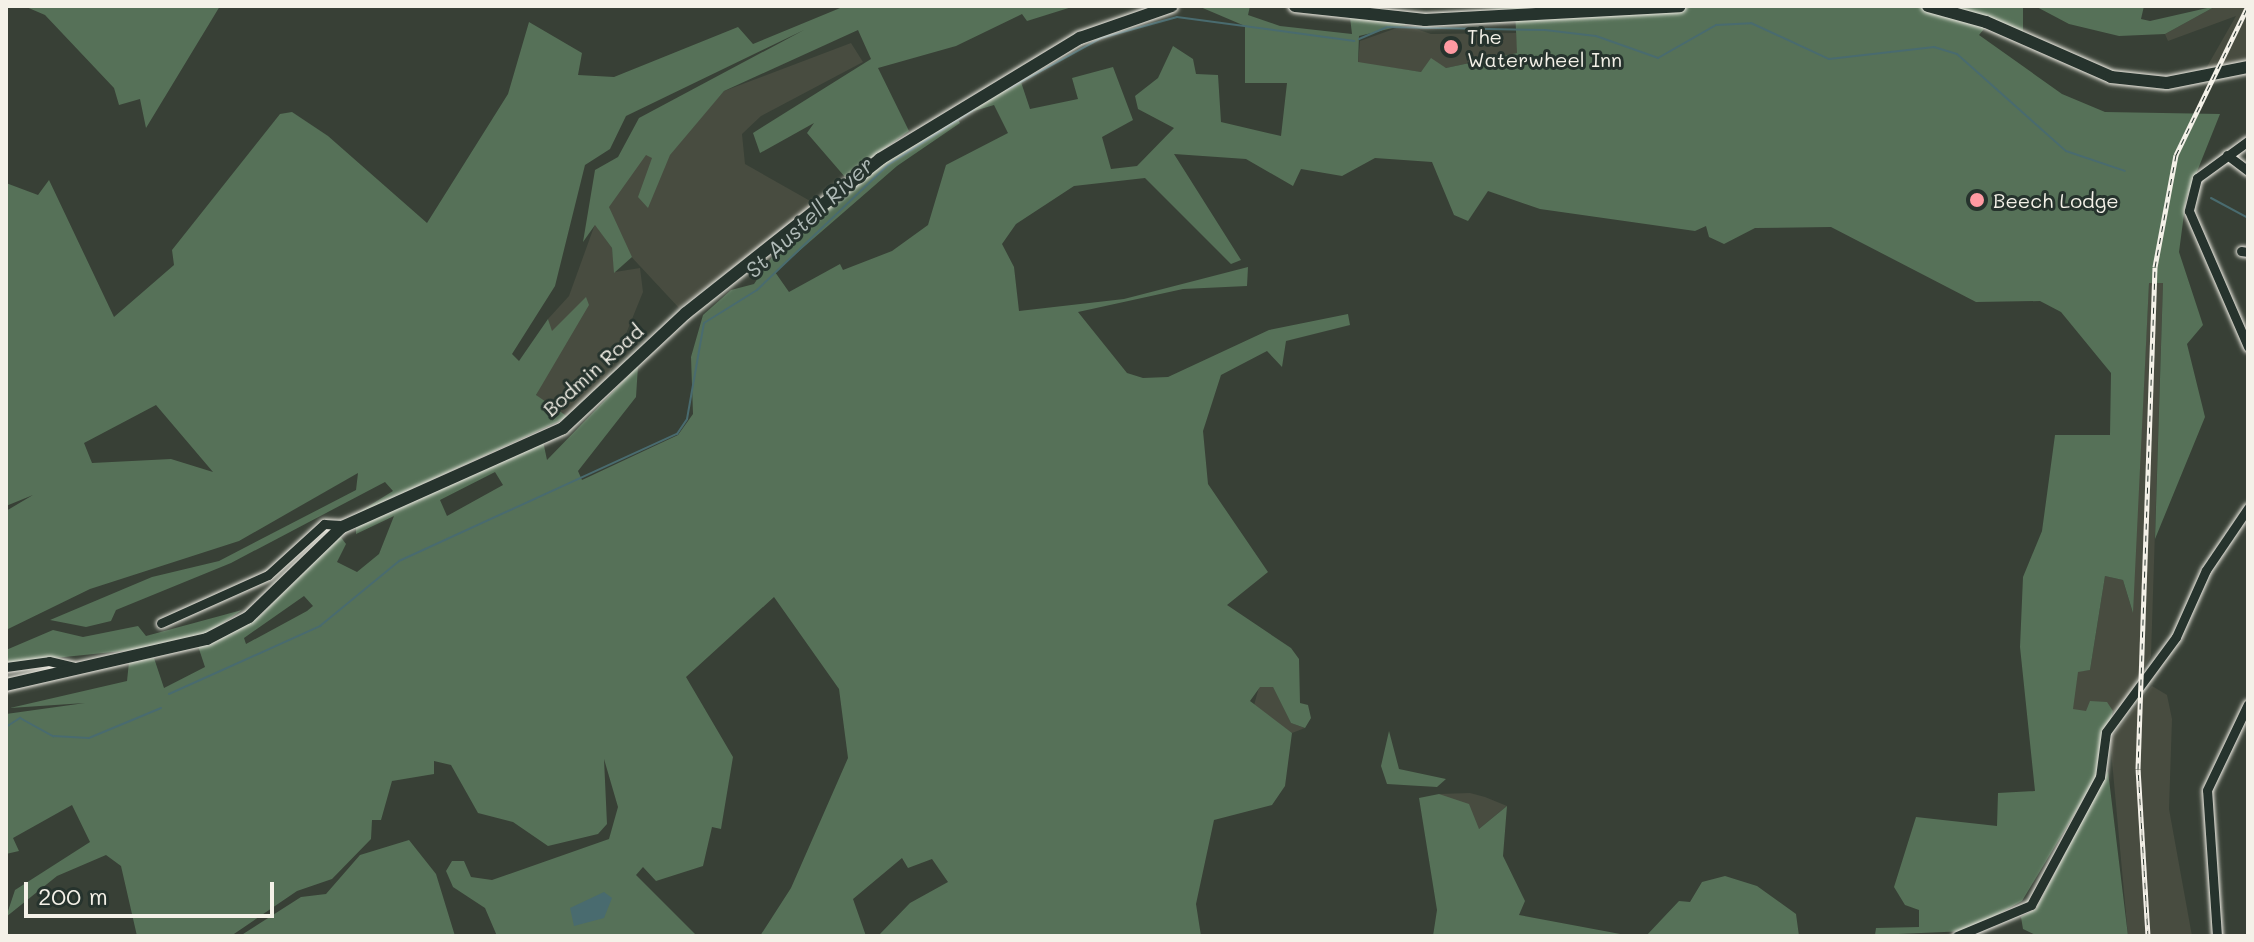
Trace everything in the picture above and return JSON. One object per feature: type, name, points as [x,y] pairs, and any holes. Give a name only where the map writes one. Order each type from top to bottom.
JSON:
[{"type":"main road","name":"Bodmin Road","points":[[6,685],[221,632],[249,617],[346,525],[563,428],[686,313],[880,159],[1080,38],[1172,6]]},
{"type":"main road","points":[[1295,6],[1483,20],[1680,6]]},
{"type":"main road","points":[[1928,6],[1986,22],[2111,77],[2167,83],[2248,67]]},
{"type":"street","points":[[2248,141],[2227,155],[2193,192],[2203,254],[2248,347]]},
{"type":"street","points":[[2227,155],[2248,171]]},
{"type":"street","points":[[1957,936],[2031,905],[2100,777],[2106,732],[2176,637],[2206,570],[2248,508]]},
{"type":"street","points":[[161,623],[268,575],[324,524],[346,525]]},
{"type":"street","points":[[6,667],[49,661],[74,667]]},
{"type":"street","points":[[2217,936],[2207,790],[2248,704]]},
{"type":"shaded area","points":[[2216,6],[2248,6],[2248,64],[2204,72],[2236,16],[2168,41],[2165,34]]},
{"type":"shaded area","points":[[1405,25],[1431,34],[1516,33],[1518,53],[1446,68],[1430,63],[1421,72],[1358,63],[1360,41]]},
{"type":"shaded area","points":[[851,43],[863,62],[761,116],[742,134],[745,164],[812,202],[807,211],[679,308],[625,250],[607,202],[632,153],[687,132],[724,91]]},
{"type":"shaded area","points":[[595,224],[612,248],[615,272],[640,268],[643,292],[606,383],[568,417],[536,396],[555,345],[548,319],[569,296]]},
{"type":"shaded area","points":[[2149,282],[2163,282],[2151,656],[2122,705],[2098,724],[2093,780],[2064,686],[2071,672],[2090,670],[2105,576],[2123,580],[2132,610]]},
{"type":"shaded area","points":[[2152,686],[2167,695],[2172,719],[2169,809],[2192,936],[2128,936],[2110,739]]},
{"type":"shaded area","points":[[1259,687],[1273,687],[1291,723],[1305,728],[1292,733],[1253,709]]},
{"type":"shaded area","points":[[1470,793],[1507,806],[1479,829],[1439,794]]},
{"type":"green space","points":[[24,6],[220,6],[146,128],[140,99],[119,105],[114,88],[45,15]]},
{"type":"green space","points":[[845,6],[1075,6],[1027,21],[1022,14],[956,46],[878,68],[909,131],[845,177],[807,133],[814,123],[760,153],[753,133],[871,59],[858,30],[724,91],[670,155],[648,208],[638,197],[652,158],[646,155],[609,207],[632,257],[614,273],[612,248],[595,225],[583,242],[595,170],[618,157],[639,118],[804,30],[626,116],[610,149],[585,165],[555,286],[512,354],[519,361],[548,319],[552,331],[586,297],[589,305],[536,395],[568,417],[351,517],[393,491],[385,482],[231,563],[116,610],[111,621],[86,627],[50,620],[152,577],[219,561],[356,490],[358,473],[239,541],[90,589],[6,630],[6,511],[33,495],[6,506],[6,183],[38,195],[49,180],[114,317],[174,265],[172,250],[280,114],[292,112],[328,136],[427,223],[508,94],[529,22],[582,53],[578,75],[614,77],[738,27],[753,44]],"holes":[[[156,405],[213,472],[171,459],[92,463],[84,443]]]},
{"type":"green space","points":[[1198,6],[1250,6],[1248,15],[1280,26],[1352,34],[1349,9],[1410,16],[1405,25],[1359,36],[1358,62],[1421,72],[1431,58],[1446,68],[1517,53],[1515,9],[1413,6],[2023,6],[2023,41],[1988,24],[1979,35],[2062,94],[2105,112],[2220,114],[2186,199],[2179,252],[2203,325],[2187,344],[2205,417],[2155,539],[2163,283],[2149,283],[2133,613],[2123,580],[2105,576],[2090,670],[2078,672],[2073,709],[2086,711],[2090,701],[2107,702],[2113,711],[2095,780],[2022,901],[1967,931],[1875,935],[1876,928],[1919,927],[1919,910],[1905,905],[1894,887],[1916,817],[1997,826],[1998,793],[2035,791],[2020,647],[2023,577],[2042,531],[2055,435],[2110,435],[2111,373],[2061,312],[2040,301],[1976,302],[1831,227],[1755,228],[1724,244],[1709,237],[1706,226],[1695,231],[1540,209],[1488,191],[1468,221],[1454,215],[1432,162],[1375,158],[1342,176],[1301,169],[1293,186],[1246,159],[1174,154],[1241,260],[1231,264],[1145,178],[1074,186],[1016,224],[1002,244],[1014,267],[1019,311],[1124,299],[1248,267],[1247,286],[1183,289],[1078,312],[1127,373],[1143,378],[1168,377],[1269,330],[1348,314],[1350,325],[1286,341],[1282,367],[1267,351],[1221,375],[1203,431],[1208,484],[1268,572],[1227,605],[1291,648],[1299,659],[1300,703],[1308,705],[1311,718],[1305,728],[1291,723],[1273,687],[1260,687],[1250,701],[1292,733],[1285,786],[1272,805],[1214,820],[1196,904],[1201,936],[878,936],[910,903],[948,882],[932,859],[908,868],[902,858],[853,899],[866,936],[760,936],[791,888],[848,758],[839,689],[774,597],[686,677],[733,757],[721,829],[712,827],[703,866],[656,881],[643,867],[636,875],[697,936],[497,936],[485,908],[453,887],[446,871],[452,861],[464,861],[471,877],[492,880],[609,839],[618,807],[604,759],[607,824],[598,834],[548,846],[513,822],[478,813],[451,765],[434,761],[434,774],[392,781],[381,820],[372,820],[371,839],[332,879],[297,891],[231,936],[137,936],[121,866],[106,855],[57,876],[6,917],[15,890],[90,842],[72,805],[13,838],[19,851],[6,854],[6,714],[85,703],[10,708],[127,681],[129,662],[154,658],[164,688],[205,667],[198,646],[259,617],[340,536],[346,544],[337,562],[357,572],[379,554],[394,516],[356,534],[356,525],[543,441],[547,460],[638,366],[636,397],[578,471],[582,480],[678,435],[693,414],[691,357],[703,315],[731,290],[754,284],[776,251],[873,169],[956,116],[960,123],[897,166],[775,272],[789,292],[840,264],[843,270],[892,251],[928,225],[946,165],[1008,133],[994,105],[964,114],[1020,79],[1030,109],[1078,99],[1072,78],[1113,67],[1133,120],[1102,137],[1111,169],[1137,166],[1174,128],[1138,109],[1135,96],[1158,78],[1173,46],[1193,59],[1196,74],[1218,75],[1221,122],[1281,136],[1287,83],[1245,83],[1245,26]],"holes":[[[495,472],[503,485],[447,516],[440,500]],[[304,596],[313,606],[307,611],[246,644],[244,638]]]},
{"type":"green space","points":[[2035,6],[2144,6],[2141,19],[2150,21],[2216,6],[2165,34],[2119,36],[2069,24]]},
{"type":"green space","points":[[242,610],[208,633],[152,648],[6,663],[6,650],[53,630],[83,637],[138,626],[146,636]]},
{"type":"green space","points":[[1389,731],[1399,769],[1446,779],[1437,787],[1387,784],[1381,766]]},
{"type":"green space","points":[[2108,771],[2128,936],[2038,936],[2023,929],[2021,917],[2036,909]]},
{"type":"green space","points":[[1439,794],[1469,804],[1479,829],[1507,806],[1503,856],[1525,901],[1519,915],[1631,936],[1433,936],[1437,910],[1419,798]]},
{"type":"green space","points":[[409,840],[436,874],[455,936],[240,936],[301,897],[326,894],[360,855]]},
{"type":"green space","points":[[1725,876],[1757,886],[1796,914],[1799,936],[1646,936],[1679,901],[1690,902],[1702,882]]},
{"type":"water","points":[[604,892],[612,898],[604,918],[574,926],[570,908]]},
{"type":"waterway","name":"St Austell River","points":[[1008,89],[1101,38],[1177,17],[1354,41]]},
{"type":"waterway","name":"St Austell River","points":[[1359,39],[1387,27],[1545,30],[1596,36],[1658,58],[1716,25],[1751,23],[1829,59],[1934,47],[1957,54],[2066,151],[2125,171]]},
{"type":"waterway","name":"St Austell River","points":[[169,694],[320,626],[399,561],[677,434],[687,419],[704,323],[757,290],[888,165],[975,109]]},
{"type":"waterway","name":"St Austell River","points":[[2211,198],[2248,218]]},
{"type":"waterway","name":"St Austell River","points":[[6,727],[20,718],[53,736],[89,738],[161,708]]},
{"type":"railway","points":[[2148,936],[2138,769],[2155,267],[2176,155],[2248,6]]},
{"type":"place","name":"The Waterwheel Inn","points":[[1451,47]]},
{"type":"place","name":"Beech Lodge","points":[[1977,200]]}]
